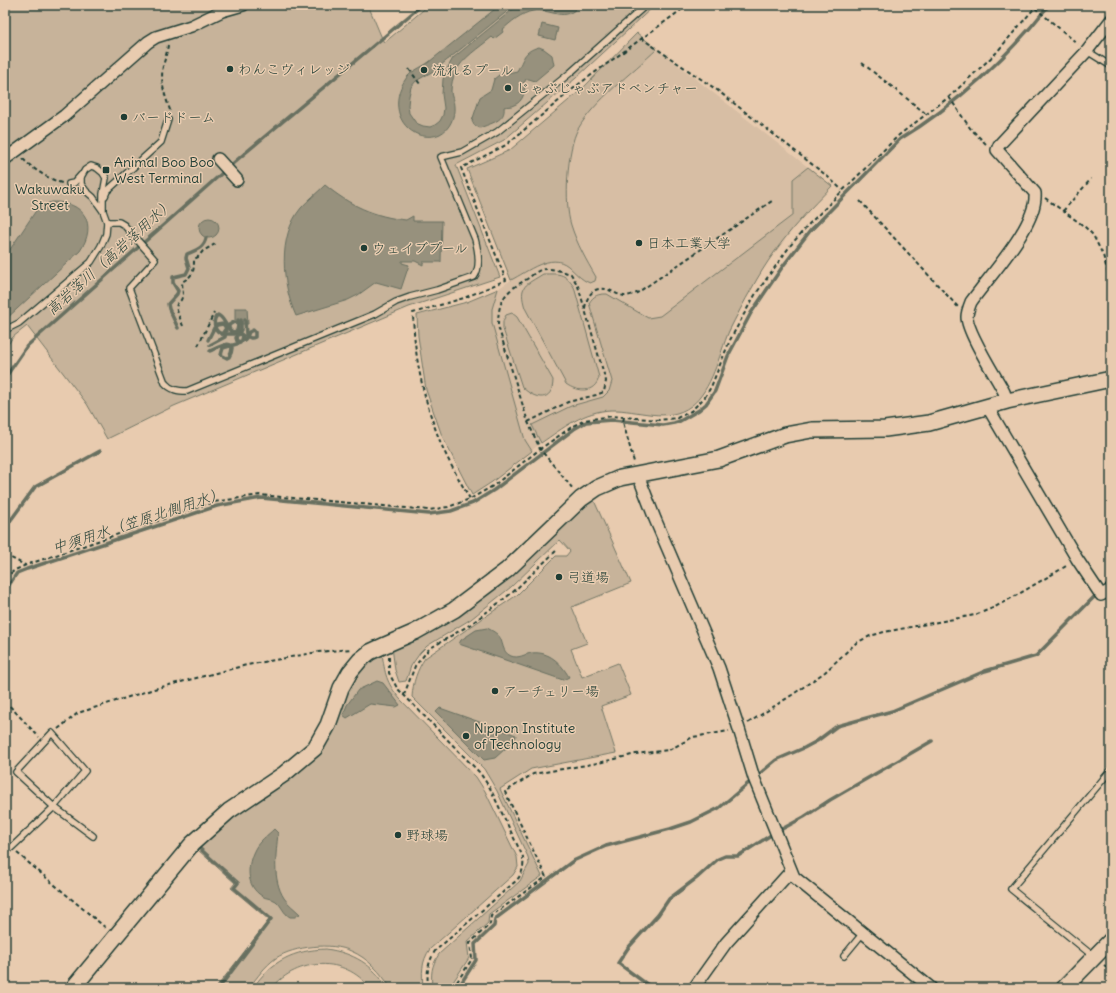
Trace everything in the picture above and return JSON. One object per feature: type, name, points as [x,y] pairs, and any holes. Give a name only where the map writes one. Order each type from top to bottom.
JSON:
[{"type":"street","points":[[5,159],[64,116],[148,42],[156,37],[191,26],[222,11],[243,5]]},
{"type":"street","points":[[1007,401],[1004,392],[970,329],[967,317],[971,302],[1019,238],[1032,212],[1036,200],[1035,193],[997,150],[999,145],[1087,51],[1111,20]]},
{"type":"street","points":[[218,159],[237,180]]},
{"type":"street","points":[[73,988],[192,844],[229,811],[284,774],[315,748],[328,725],[342,688],[350,672],[360,660],[370,652],[415,632],[454,610],[506,570],[581,499],[597,488],[636,469],[719,459],[785,435],[812,430],[885,429],[929,423],[1007,401],[1111,378]]},
{"type":"street","points":[[987,406],[1077,559],[1101,595],[1111,590]]},
{"type":"street","points":[[636,469],[655,520],[719,668],[754,778],[794,877],[931,988]]},
{"type":"street","points":[[694,988],[726,943],[791,871]]},
{"type":"street","points":[[1064,988],[1111,940]]},
{"type":"lane","points":[[107,222],[119,222],[124,225],[155,260],[129,288],[165,383],[168,387],[179,391],[187,391],[375,314],[396,302],[438,290],[474,277],[477,272],[478,249],[441,157],[462,152],[498,132],[570,73],[646,5]]},
{"type":"lane","points":[[1087,51],[1111,66]]},
{"type":"lane","points":[[103,202],[107,191],[161,142],[168,120]]},
{"type":"lane","points":[[69,184],[74,183],[85,170],[91,166],[98,168],[113,181],[121,179]]},
{"type":"lane","points":[[5,330],[19,323],[91,262],[101,246],[106,234],[107,222],[103,211],[81,184],[81,177],[85,170]]},
{"type":"lane","points":[[103,173],[106,178],[103,211]]},
{"type":"lane","points":[[69,184],[86,191]]},
{"type":"lane","points":[[5,853],[54,807],[85,771],[52,733],[16,772],[54,807],[92,836]]},
{"type":"lane","points":[[1095,958],[1011,889],[1111,770]]},
{"type":"lane","points":[[844,956],[864,933]]},
{"type":"path","points":[[470,499],[438,438],[422,391],[413,336],[413,313],[464,298],[506,280],[461,168],[506,145],[579,84],[688,5]]},
{"type":"path","points":[[5,578],[15,570],[26,565],[214,502],[260,495],[429,510],[448,507],[470,499],[493,486],[540,449],[573,426],[585,420],[612,416],[624,416],[659,420],[677,418],[691,412],[711,387],[730,340],[755,295],[790,246],[842,190],[899,135],[948,97],[996,53],[1036,6],[1040,13],[1087,51]]},
{"type":"path","points":[[166,34],[168,45],[163,67],[162,80],[164,94],[170,110],[168,120]]},
{"type":"path","points":[[641,38],[717,90],[827,176],[842,190]]},
{"type":"path","points":[[862,63],[925,114]]},
{"type":"path","points":[[409,69],[420,84]]},
{"type":"path","points":[[948,97],[970,128],[985,144],[997,150]]},
{"type":"path","points":[[17,150],[32,167],[53,180],[69,184]]},
{"type":"path","points":[[1063,211],[1091,179]]},
{"type":"path","points":[[1035,193],[1050,201],[1084,226],[1093,235],[1103,255],[1111,285]]},
{"type":"path","points":[[585,309],[586,299],[590,293],[598,290],[608,290],[626,296],[637,293],[772,201]]},
{"type":"path","points":[[860,201],[967,317]]},
{"type":"path","points":[[183,326],[176,308],[183,295],[182,282],[190,277],[194,271],[194,259],[217,242]]},
{"type":"path","points":[[528,422],[568,402],[604,392],[606,381],[578,286],[570,274],[556,269],[540,270],[510,289],[503,299],[498,311],[498,326],[528,422],[540,449],[581,499]]},
{"type":"path","points":[[198,346],[214,313]]},
{"type":"path","points":[[624,416],[623,422],[636,469]]},
{"type":"path","points":[[404,695],[415,666],[429,649],[471,624],[513,592],[557,550]]},
{"type":"path","points":[[5,555],[26,565]]},
{"type":"path","points":[[453,988],[472,959],[470,943],[490,924],[491,916],[546,877],[505,792],[533,774],[598,763],[636,754],[669,750],[693,737],[739,729],[825,672],[844,652],[856,643],[870,636],[884,632],[975,615],[993,608],[1017,595],[1077,559]]},
{"type":"path","points":[[387,644],[390,673],[397,688],[480,773],[497,802],[523,857],[524,865],[523,872],[517,880],[435,951],[429,961],[427,971],[428,988]]},
{"type":"path","points":[[52,733],[78,713],[146,691],[218,672],[318,652],[342,649],[361,649],[370,652]]},
{"type":"path","points":[[5,701],[44,742]]},
{"type":"path","points":[[12,848],[115,936]]},
{"type":"shaded area","name":"流れるプール","points":[[500,5],[515,5],[435,70],[416,81],[411,87],[408,105],[409,113],[416,123],[430,127],[440,121],[444,108],[442,94],[443,79],[453,58],[512,10],[521,5],[579,5],[569,14],[533,11],[520,16],[513,21],[502,30],[503,32],[494,39],[492,37],[471,54],[458,68],[455,73],[451,89],[454,114],[447,129],[435,136],[419,135],[411,131],[401,119],[398,111],[398,95],[407,77],[429,62]]},
{"type":"shaded area","points":[[542,24],[558,28],[555,40],[539,36]]},
{"type":"shaded area","name":"日本工業大学","points":[[637,33],[832,186],[801,219],[765,266],[751,289],[730,331],[708,385],[702,395],[690,406],[675,414],[658,415],[611,410],[584,416],[571,422],[541,443],[492,482],[472,495],[442,436],[426,390],[418,336],[417,315],[467,302],[498,289],[511,280],[467,169],[510,150],[582,89]]},
{"type":"shaded area","name":"じゃぶじゃぶアドベンチャー","points":[[539,47],[552,55],[554,65],[535,81],[526,79],[522,99],[513,106],[504,107],[503,115],[497,121],[480,128],[474,125],[472,121],[480,97],[491,90],[494,79],[499,75],[517,71],[527,53]]},
{"type":"shaded area","name":"ウェイブプール","points":[[325,185],[353,204],[373,213],[406,220],[413,216],[413,221],[442,221],[441,262],[423,262],[423,265],[415,261],[402,261],[402,263],[409,265],[401,289],[376,282],[358,295],[348,300],[296,316],[291,304],[285,276],[284,261],[288,233],[293,220],[301,208]]},
{"type":"shaded area","points":[[52,202],[72,205],[80,210],[85,216],[87,223],[88,232],[85,241],[80,251],[5,320],[5,257],[37,209]]},
{"type":"shaded area","points":[[205,218],[213,218],[219,224],[219,232],[213,238],[205,238],[199,232],[199,224]]},
{"type":"shaded area","points":[[235,308],[247,308],[248,324],[235,324]]},
{"type":"shaded area","points":[[487,628],[500,637],[504,649],[511,656],[519,657],[532,653],[544,654],[554,659],[569,677],[563,680],[459,644],[461,640],[476,630]]},
{"type":"shaded area","points":[[377,681],[383,683],[400,705],[396,707],[370,704],[347,718],[343,715],[347,705],[358,690]]},
{"type":"shaded area","points":[[440,708],[516,735],[515,740],[495,758],[484,760],[436,712]]},
{"type":"shaded area","points":[[274,829],[278,833],[276,875],[280,891],[284,898],[300,914],[295,917],[290,917],[273,899],[264,897],[256,892],[250,881],[249,868],[252,855],[261,841]]},
{"type":"green space","name":"Wakuwaku Street","points":[[5,5],[368,5],[384,43],[429,5],[655,5],[576,78],[504,140],[456,165],[500,277],[409,307],[174,406],[107,439],[87,404],[27,326],[13,337],[5,349]]},
{"type":"green space","points":[[637,33],[657,49],[614,87],[585,118],[578,129],[571,149],[567,190],[569,216],[573,232],[596,277],[595,281],[590,283],[587,282],[568,266],[561,262],[554,261],[532,268],[511,280],[467,169],[510,150],[582,89]]},
{"type":"green space","points":[[808,167],[832,186],[794,227],[762,270],[729,331],[710,382],[698,399],[691,406],[672,414],[662,415],[621,410],[592,413],[574,421],[541,443],[532,425],[571,406],[603,397],[609,391],[612,381],[589,303],[593,298],[599,295],[607,294],[648,318],[660,316],[793,215],[793,179]]},
{"type":"green space","points":[[543,274],[564,276],[574,287],[599,377],[597,383],[590,389],[575,389],[566,384],[525,308],[522,295],[525,286]]},
{"type":"green space","points":[[498,289],[492,309],[492,323],[525,440],[532,451],[492,482],[472,495],[442,436],[426,390],[418,336],[417,315],[467,302]]},
{"type":"green space","points":[[512,313],[517,317],[553,380],[550,393],[547,396],[538,397],[532,395],[522,387],[503,329],[503,321],[506,315]]},
{"type":"green space","points":[[592,496],[631,583],[572,607],[587,643],[571,649],[582,677],[618,663],[631,695],[601,706],[616,753],[531,769],[500,789],[542,876],[489,914],[488,923],[467,942],[469,958],[449,988],[432,988],[432,970],[439,954],[520,881],[529,864],[528,857],[497,791],[484,769],[412,697],[416,676],[425,658],[517,595],[556,556],[566,556],[570,551],[560,540],[511,587],[471,619],[427,646],[411,666],[406,681],[399,682],[395,670],[392,647],[418,638]]},
{"type":"green space","points":[[382,653],[387,678],[395,693],[476,777],[485,791],[517,857],[518,867],[513,875],[430,949],[425,958],[422,972],[423,988],[391,988],[374,966],[357,954],[343,948],[324,946],[303,948],[276,958],[265,968],[249,988],[216,988],[269,920],[231,888],[235,883],[198,850],[233,814],[299,769],[356,674]]},
{"type":"green space","points":[[326,949],[345,953],[369,966],[387,988],[370,988],[360,977],[348,970],[321,964],[307,966],[294,971],[282,978],[272,988],[253,988],[268,971],[284,959],[304,952]]},
{"type":"waterway","name":"高岩落川（高岩落用水）","points":[[5,378],[27,346],[238,159],[422,5]]},
{"type":"waterway","name":"中須用水（笠原北側用水）","points":[[5,591],[17,573],[27,569],[217,506],[261,498],[429,514],[451,511],[473,503],[494,490],[574,429],[586,422],[612,420],[663,425],[680,421],[699,410],[706,404],[715,391],[728,356],[751,313],[783,266],[810,231],[900,139],[941,111],[999,61],[1034,24],[1049,5]]},
{"type":"waterway","points":[[178,328],[168,304],[178,291],[173,283],[173,277],[186,274],[189,268],[186,258],[187,254],[201,246],[206,238]]},
{"type":"waterway","points":[[208,340],[214,328],[217,325],[223,324],[226,328],[222,334],[216,329],[215,327],[214,324],[214,322],[218,315],[222,318],[228,328],[230,330],[233,332],[237,331],[238,325],[236,323],[234,322],[229,325],[230,330],[233,332],[238,331],[238,320]]},
{"type":"waterway","points":[[221,334],[238,334],[241,330],[241,320]]},
{"type":"waterway","points":[[210,351],[222,345],[229,344],[231,345],[232,348],[232,351],[227,358],[221,355],[223,348],[240,343],[242,340],[243,336],[241,334],[237,335],[237,341],[240,341],[242,341],[246,338],[247,336],[249,332],[253,330],[255,332],[255,337],[250,338],[248,337],[247,336],[246,335],[245,320]]},
{"type":"waterway","points":[[210,345],[225,337],[226,330]]},
{"type":"waterway","points":[[5,528],[35,487],[100,451]]},
{"type":"waterway","points":[[1103,589],[1111,582]]},
{"type":"waterway","points":[[458,988],[476,960],[475,944],[494,926],[495,919],[573,861],[606,846],[691,822],[719,808],[776,760],[817,741],[837,726],[892,711],[985,671],[1036,656],[1098,593]]},
{"type":"waterway","points":[[652,988],[618,963],[628,948],[658,915],[669,899],[698,877],[718,859],[725,856],[738,856],[830,800],[932,741]]},
{"type":"waterway","points":[[198,845],[197,846],[238,883],[234,888],[271,919],[219,988]]},
{"type":"place","name":"わんこヴィレッジ","points":[[230,69]]},
{"type":"place","name":"流れるプール","points":[[424,70]]},
{"type":"place","name":"じゃぶじゃぶアドベンチャー","points":[[508,88]]},
{"type":"place","name":"バードドーム","points":[[124,117]]},
{"type":"place","name":"Animal Boo Boo West Terminal","points":[[106,170]]},
{"type":"place","name":"日本工業大学","points":[[639,243]]},
{"type":"place","name":"ウェイブプール","points":[[364,248]]},
{"type":"place","name":"弓道場","points":[[559,577]]},
{"type":"place","name":"アーチェリー場","points":[[495,691]]},
{"type":"place","name":"Nippon Institute of Technology","points":[[466,736]]},
{"type":"place","name":"野球場","points":[[398,835]]}]
